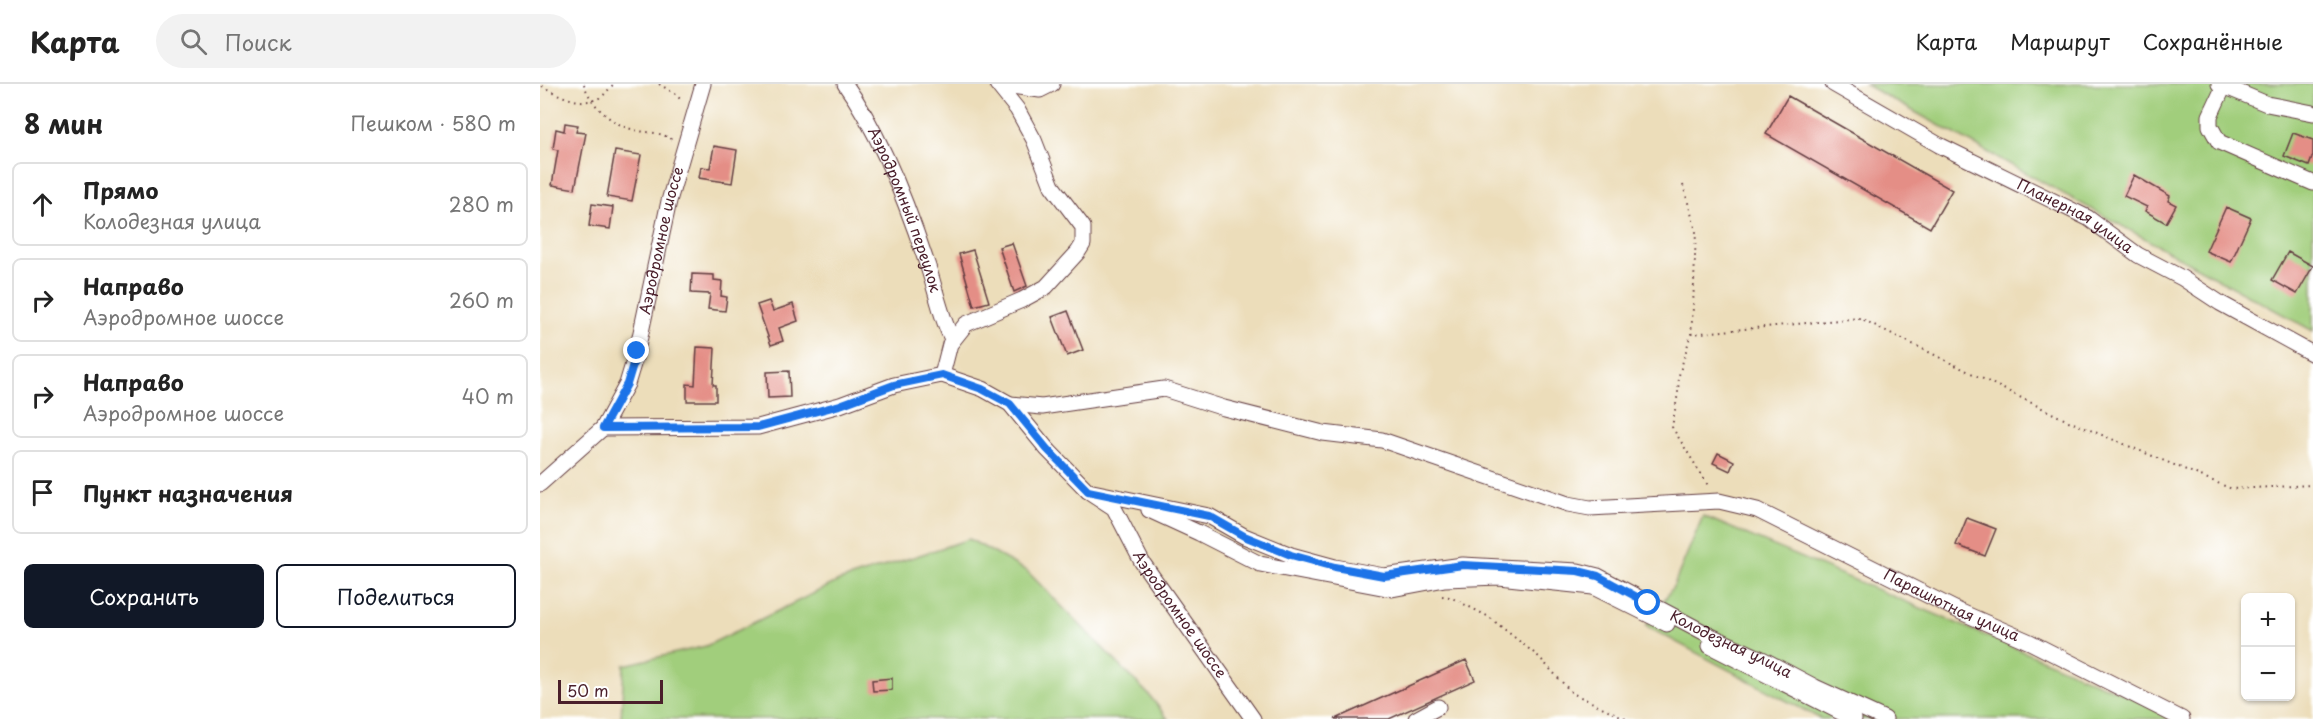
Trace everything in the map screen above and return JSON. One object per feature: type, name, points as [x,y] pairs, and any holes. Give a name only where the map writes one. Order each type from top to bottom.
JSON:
[{"type":"street","name":"Аэродромное шоссе","points":[[540,484],[603,428],[627,384],[637,351],[669,201],[703,84]]},
{"type":"street","name":"Аэродромный переулок","points":[[845,84],[857,100],[893,174],[954,340]]},
{"type":"street","points":[[603,428],[758,427],[840,405],[894,385],[942,375],[950,344],[966,324],[1023,300],[1046,287],[1083,244],[1083,227],[1052,186],[1034,140],[1017,109],[998,84]]},
{"type":"street","points":[[998,84],[1040,90],[1052,84]]},
{"type":"street","name":"Планерная улица","points":[[1833,84],[1939,145],[2088,218],[2138,255],[2313,354]]},
{"type":"street","points":[[2313,113],[2267,104],[2222,85],[2210,116],[2210,126],[2219,142],[2313,183]]},
{"type":"street","name":"Аэродромное шоссе","points":[[942,375],[982,389],[1010,404],[1047,449],[1088,491],[1114,508],[1151,511],[1260,564],[1392,589]]},
{"type":"street","name":"Парашютная улица","points":[[1010,404],[1042,407],[1164,389],[1224,408],[1323,433],[1382,440],[1568,504],[1590,508],[1719,501],[1757,510],[1961,612],[2030,642],[2182,719]]},
{"type":"street","name":"Колодезная улица","points":[[1088,491],[1209,516],[1244,536],[1291,555],[1335,567],[1384,576],[1463,565],[1578,571],[1598,576],[1711,636],[1885,719]]},
{"type":"street","name":"Аэродромное шоссе","points":[[1114,508],[1142,561],[1253,719]]},
{"type":"street","name":"Колодезная улица","points":[[1392,589],[1445,579],[1499,578],[1593,587],[1854,719]]},
{"type":"street","points":[[1416,719],[1438,707]]},
{"type":"path","points":[[584,84],[591,100],[602,113],[631,129],[660,133],[671,139],[681,162]]},
{"type":"path","points":[[542,86],[565,99],[591,100],[602,97],[614,84]]},
{"type":"path","points":[[659,84],[677,95],[694,116]]},
{"type":"path","points":[[1683,185],[1696,231],[1691,334],[1679,375],[1672,427],[1719,501]]},
{"type":"path","points":[[1691,334],[1860,318],[2066,420],[2232,489],[2313,485]]},
{"type":"path","points":[[1439,595],[1450,597],[1489,617],[1539,657],[1572,693],[1627,719]]},
{"type":"green space","points":[[1864,84],[2313,84],[2313,331]]},
{"type":"green space","points":[[1703,516],[2183,719],[1821,719],[1646,626],[1673,587]]},
{"type":"green space","points":[[969,539],[1027,571],[1149,695],[1168,719],[621,719],[624,665],[706,646],[839,581]]},
{"type":"building","points":[[1788,96],[1952,190],[1930,228],[1766,134]]},
{"type":"building","points":[[565,123],[578,125],[576,132],[586,133],[575,189],[552,185],[558,150],[553,149],[556,129],[564,131]]},
{"type":"building","points":[[2293,133],[2313,140],[2313,155],[2309,166],[2284,156]]},
{"type":"building","points":[[714,146],[737,150],[732,183],[699,178],[701,167],[710,168]]},
{"type":"building","points":[[615,151],[641,155],[632,201],[607,197]]},
{"type":"building","points":[[2134,175],[2170,196],[2168,201],[2176,205],[2166,223],[2145,211],[2147,207],[2124,196]]},
{"type":"building","points":[[592,204],[613,207],[610,229],[589,226]]},
{"type":"building","points":[[2226,207],[2251,218],[2231,262],[2206,251]]},
{"type":"building","points":[[1012,243],[1027,286],[1014,292],[999,247]]},
{"type":"building","points":[[973,250],[989,302],[974,306],[959,254]]},
{"type":"building","points":[[2288,252],[2313,266],[2297,294],[2272,280]]},
{"type":"building","points":[[692,274],[714,275],[714,280],[722,281],[721,296],[727,297],[725,311],[708,309],[710,294],[691,293]]},
{"type":"building","points":[[769,301],[773,311],[793,304],[798,321],[779,328],[783,341],[771,345],[757,305]]},
{"type":"building","points":[[1068,311],[1083,350],[1067,356],[1052,317]]},
{"type":"building","points":[[697,347],[715,348],[713,385],[716,385],[716,401],[687,401],[687,384],[695,385]]},
{"type":"building","points":[[789,371],[790,397],[768,398],[767,372]]},
{"type":"building","points":[[1718,453],[1734,461],[1730,471],[1713,463]]},
{"type":"building","points":[[1967,518],[1996,529],[1985,556],[1956,545]]},
{"type":"building","points":[[1466,660],[1475,680],[1389,719],[1335,719]]},
{"type":"building","points":[[892,678],[892,690],[873,691],[872,680]]},
{"type":"route","points":[[637,351],[627,384],[603,428],[758,427],[840,405],[894,385],[942,375],[982,389],[1010,404],[1047,449],[1088,491],[1209,516],[1244,536],[1291,555],[1335,567],[1384,576],[1463,565],[1578,571],[1598,576],[1648,603]]}]
